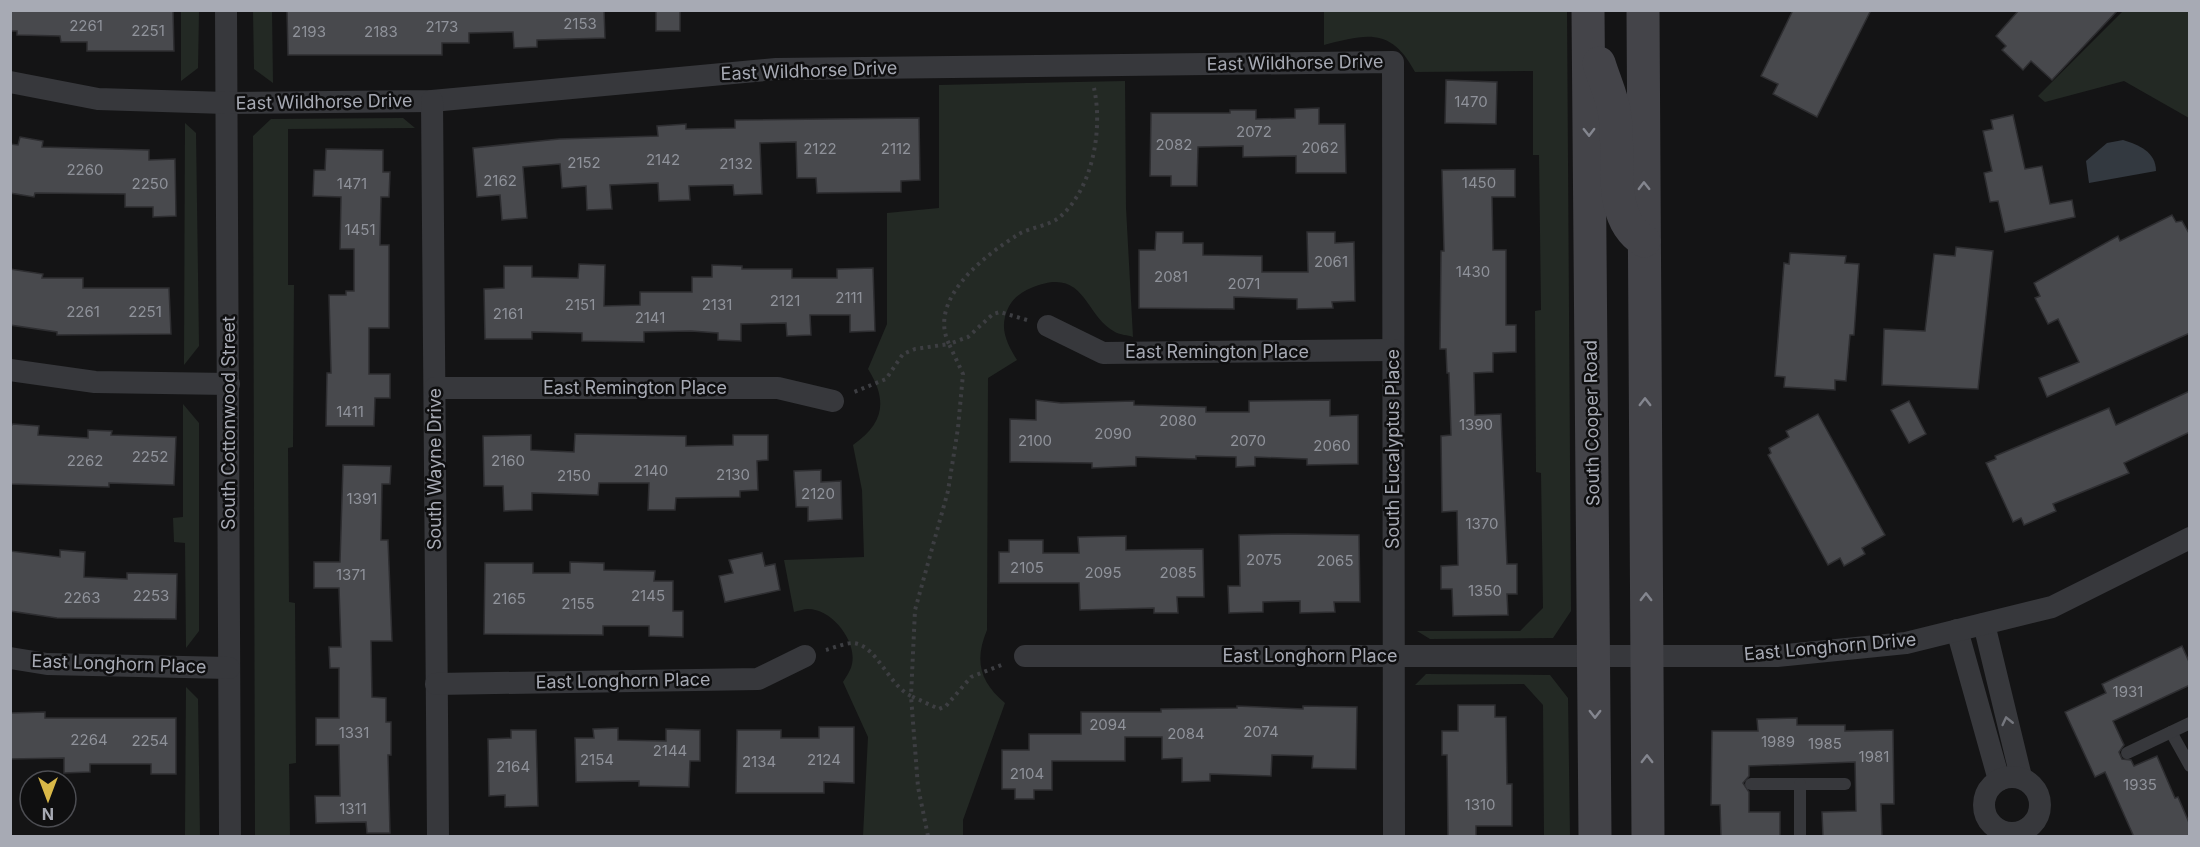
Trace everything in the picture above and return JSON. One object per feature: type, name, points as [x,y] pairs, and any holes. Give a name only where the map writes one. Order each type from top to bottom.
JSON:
[{"type":"main road","points":[[1643,10],[1648,837]]},
{"type":"main road","points":[[1588,20],[1615,115],[1620,201],[1624,218],[1635,235],[1644,242]]},
{"type":"main road","name":"South Cooper Road","points":[[1588,20],[1595,837]]},
{"type":"street","name":"South Cottonwood Street","points":[[226,10],[230,837]]},
{"type":"street","name":"East Wildhorse Drive","points":[[10,82],[99,99],[226,104],[432,101],[776,69],[1393,62]]},
{"type":"street","name":"South Eucalyptus Place","points":[[1393,62],[1394,837]]},
{"type":"street","name":"South Wayne Drive","points":[[432,101],[438,837]]},
{"type":"street","name":"East Remington Place","points":[[1048,326],[1103,353],[1393,350]]},
{"type":"street","points":[[10,370],[95,382],[229,384]]},
{"type":"street","name":"East Remington Place","points":[[435,388],[778,388],[832,401]]},
{"type":"street","name":"East Longhorn Drive","points":[[1595,656],[1777,656],[1906,642],[2052,607],[2190,538]]},
{"type":"street","points":[[1984,624],[2010,779]]},
{"type":"street","points":[[1957,630],[2010,779]]},
{"type":"street","name":"East Longhorn Place","points":[[436,684],[758,679],[805,656]]},
{"type":"street","name":"East Longhorn Place","points":[[1026,656],[1595,656]]},
{"type":"street","name":"East Longhorn Place","points":[[10,658],[47,664],[229,668]]},
{"type":"street","points":[[2010,779],[2031,783],[2038,792],[2041,802],[2040,813],[2034,823],[2003,833],[1987,818],[1984,808],[1985,796],[1990,787],[2010,779]]},
{"type":"lane","points":[[2127,753],[2190,723]]},
{"type":"lane","points":[[2171,732],[2190,766]]},
{"type":"lane","points":[[1752,784],[1845,784]]},
{"type":"lane","points":[[1800,784],[1800,837]]},
{"type":"path","points":[[928,837],[918,787],[910,696],[915,610],[948,491],[958,428],[963,374],[944,333],[943,318],[947,304],[965,278],[1020,234],[1059,218],[1073,202],[1097,144],[1094,65]]},
{"type":"path","points":[[832,401],[886,379],[903,354],[915,348],[949,344],[968,337],[993,314],[1000,312],[1048,326]]},
{"type":"path","points":[[805,656],[853,643],[873,654],[900,691],[939,709],[946,706],[971,677],[1026,656]]},
{"type":"shaded area","points":[[2124,10],[2189,11],[2189,118],[2124,81],[2045,102],[2038,96]]},
{"type":"shaded area","points":[[181,11],[199,11],[198,68],[181,81]]},
{"type":"shaded area","points":[[253,11],[272,11],[273,83],[254,69]]},
{"type":"shaded area","points":[[1324,11],[1567,11],[1571,611],[1553,638],[1430,639],[1417,631],[1520,631],[1543,608],[1541,473],[1536,472],[1535,311],[1541,310],[1539,155],[1533,155],[1533,71],[1415,72],[1397,47],[1377,38],[1353,38],[1324,45]]},
{"type":"shaded area","points":[[1125,81],[1126,208],[1133,337],[1117,333],[1104,324],[1073,287],[1063,283],[1049,283],[1031,288],[1011,303],[1005,317],[1005,334],[1017,360],[988,378],[987,630],[980,661],[985,679],[1005,703],[963,820],[963,836],[863,836],[868,737],[843,682],[852,664],[851,646],[841,628],[826,614],[808,609],[794,612],[784,560],[864,557],[862,490],[853,445],[871,428],[880,411],[878,391],[868,369],[887,324],[887,213],[939,208],[939,85]]},
{"type":"shaded area","points":[[403,118],[415,128],[288,129],[288,285],[294,285],[293,447],[288,448],[289,602],[295,603],[296,763],[289,764],[290,836],[255,836],[253,136],[271,119]]},
{"type":"shaded area","points":[[185,123],[196,133],[199,346],[184,365]]},
{"type":"shaded area","points":[[2123,140],[2146,150],[2153,159],[2156,171],[2089,183],[2086,161],[2107,143]]},
{"type":"shaded area","points":[[183,404],[199,423],[199,631],[186,648],[185,543],[174,542],[173,518],[183,517]]},
{"type":"shaded area","points":[[1426,674],[1550,675],[1568,698],[1570,836],[1544,836],[1543,705],[1524,684],[1415,685]]},
{"type":"shaded area","points":[[186,687],[198,699],[200,836],[185,836]]},
{"type":"building","points":[[10,10],[173,10],[174,51],[87,51],[87,42],[61,42],[60,36],[17,35],[17,31],[10,31]]},
{"type":"building","points":[[287,10],[604,10],[605,38],[537,40],[537,47],[514,48],[513,32],[469,33],[469,43],[442,43],[442,55],[288,55]]},
{"type":"building","points":[[656,10],[680,10],[680,31],[656,31]]},
{"type":"building","points":[[1793,10],[1871,10],[1817,117],[1773,94],[1778,84],[1761,76]]},
{"type":"building","points":[[2019,10],[2118,10],[2052,80],[2031,61],[2023,70],[2002,50],[2006,46],[1996,36]]},
{"type":"building","points":[[1446,80],[1497,82],[1496,124],[1445,123]]},
{"type":"building","points":[[1319,108],[1319,124],[1345,124],[1346,173],[1296,173],[1296,156],[1243,157],[1243,146],[1198,147],[1197,186],[1171,186],[1171,176],[1150,176],[1151,113],[1230,113],[1230,110],[1256,110],[1256,119],[1295,118],[1295,109]]},
{"type":"building","points":[[2013,115],[2025,169],[2042,166],[2050,204],[2072,200],[2075,217],[2005,232],[1998,201],[1990,202],[1984,173],[1992,171],[1983,131],[1993,129],[1991,120]]},
{"type":"building","points":[[919,118],[920,180],[901,181],[901,192],[817,193],[816,178],[797,178],[796,142],[760,143],[762,194],[734,195],[733,185],[689,186],[690,200],[659,201],[658,183],[610,185],[612,209],[587,210],[586,186],[562,188],[560,164],[523,167],[527,218],[502,220],[500,195],[477,197],[473,148],[559,139],[658,136],[657,126],[686,124],[686,129],[735,128],[735,120]]},
{"type":"building","points":[[20,137],[43,141],[42,147],[149,150],[149,160],[175,159],[176,216],[153,217],[153,207],[125,207],[125,194],[35,193],[34,197],[10,193],[10,144],[18,145]]},
{"type":"building","points":[[326,149],[383,150],[383,172],[390,172],[389,197],[381,197],[380,245],[389,245],[389,328],[369,328],[369,374],[390,374],[390,398],[375,398],[374,426],[326,426],[327,373],[331,373],[329,295],[346,295],[346,291],[354,291],[354,249],[340,249],[341,197],[313,196],[314,170],[325,170]]},
{"type":"building","points":[[1515,169],[1515,197],[1492,197],[1493,250],[1506,250],[1506,325],[1516,325],[1516,352],[1493,353],[1493,372],[1474,373],[1475,415],[1501,414],[1507,564],[1517,564],[1517,594],[1507,594],[1508,615],[1453,616],[1452,589],[1441,589],[1441,566],[1458,565],[1457,511],[1442,512],[1441,436],[1451,435],[1446,349],[1440,349],[1441,251],[1444,251],[1442,170]]},
{"type":"building","points":[[2172,215],[2176,222],[2182,221],[2190,235],[2190,333],[2047,397],[2039,378],[2079,362],[2058,319],[2048,324],[2035,298],[2040,296],[2034,283],[2118,236],[2120,241]]},
{"type":"building","points":[[1156,232],[1183,232],[1183,243],[1203,243],[1203,255],[1262,256],[1262,272],[1308,272],[1307,232],[1335,232],[1335,243],[1354,242],[1355,301],[1332,302],[1333,308],[1297,309],[1297,299],[1234,297],[1234,309],[1139,308],[1139,250],[1155,250]]},
{"type":"building","points":[[1956,247],[1993,251],[1978,389],[1882,385],[1884,329],[1925,331],[1934,254],[1955,256]]},
{"type":"building","points":[[1790,253],[1846,256],[1845,263],[1859,264],[1854,335],[1850,335],[1846,381],[1835,380],[1835,390],[1784,387],[1785,377],[1775,376],[1784,263],[1789,264]]},
{"type":"building","points":[[579,264],[605,265],[604,306],[640,305],[640,292],[692,292],[692,277],[712,277],[712,265],[742,266],[742,269],[792,269],[792,278],[837,278],[837,269],[873,268],[875,331],[850,332],[850,315],[810,315],[811,335],[787,336],[786,323],[741,324],[741,341],[718,340],[718,333],[691,331],[644,332],[644,342],[582,341],[582,333],[532,332],[532,339],[485,339],[484,289],[504,288],[504,266],[532,266],[532,277],[578,278]]},
{"type":"building","points":[[10,269],[43,274],[42,278],[83,278],[83,288],[169,288],[171,334],[57,335],[57,332],[10,325]]},
{"type":"building","points":[[2190,391],[2190,432],[2124,463],[2129,473],[2053,504],[2056,511],[2024,525],[2021,518],[2013,522],[1986,463],[1996,459],[1995,456],[2109,408],[2116,425]]},
{"type":"building","points":[[1036,400],[1061,403],[1134,401],[1134,405],[1206,407],[1206,412],[1249,412],[1249,401],[1330,400],[1330,416],[1358,415],[1358,464],[1307,465],[1307,459],[1255,457],[1255,466],[1236,467],[1236,457],[1196,456],[1196,459],[1136,457],[1136,466],[1092,468],[1092,463],[1010,462],[1010,419],[1036,420]]},
{"type":"building","points":[[1909,401],[1926,434],[1909,443],[1891,410]]},
{"type":"building","points":[[1818,414],[1885,535],[1862,548],[1865,554],[1844,566],[1840,558],[1828,565],[1768,455],[1771,453],[1769,448],[1789,437],[1786,431]]},
{"type":"building","points":[[13,424],[39,426],[38,435],[88,438],[88,430],[112,431],[111,435],[176,437],[174,485],[109,483],[109,487],[10,484],[10,427]]},
{"type":"building","points":[[575,434],[686,436],[686,446],[733,445],[733,435],[768,435],[768,460],[757,461],[758,490],[740,491],[740,497],[676,498],[675,510],[648,510],[649,483],[599,483],[598,495],[532,493],[532,510],[504,511],[503,486],[484,486],[483,436],[531,435],[531,450],[574,452]]},
{"type":"building","points":[[343,465],[391,466],[390,484],[382,484],[381,540],[388,540],[392,641],[371,641],[372,697],[386,698],[386,722],[391,722],[391,755],[388,755],[390,833],[367,833],[366,822],[316,823],[315,796],[340,796],[339,745],[316,745],[316,718],[339,718],[339,668],[330,668],[329,647],[341,647],[339,588],[314,588],[314,562],[340,562]]},
{"type":"building","points":[[821,470],[821,482],[841,481],[842,519],[808,521],[808,507],[796,507],[794,471]]},
{"type":"building","points":[[1239,535],[1359,535],[1360,602],[1334,602],[1335,612],[1300,613],[1300,601],[1263,602],[1263,612],[1229,613],[1228,586],[1240,586]]},
{"type":"building","points":[[1126,536],[1126,550],[1203,549],[1204,597],[1177,597],[1178,613],[1154,613],[1154,608],[1080,610],[1079,583],[999,583],[999,552],[1009,552],[1009,540],[1043,540],[1043,553],[1079,553],[1078,537]]},
{"type":"building","points":[[60,550],[85,552],[84,577],[127,579],[127,573],[177,574],[176,619],[57,618],[10,611],[10,551],[60,557]]},
{"type":"building","points":[[762,553],[765,566],[775,564],[780,590],[725,602],[719,576],[733,573],[729,560]]},
{"type":"building","points":[[570,562],[604,563],[604,570],[655,571],[654,581],[673,581],[673,611],[683,611],[683,637],[649,636],[649,626],[603,626],[603,635],[484,634],[485,563],[533,563],[533,573],[570,573]]},
{"type":"building","points":[[2182,646],[2190,664],[2190,685],[2113,721],[2124,745],[2119,752],[2122,759],[2131,760],[2134,766],[2157,756],[2175,798],[2178,797],[2190,825],[2190,837],[2134,837],[2105,772],[2095,777],[2065,712],[2106,693],[2102,684]]},
{"type":"building","points":[[1458,705],[1495,705],[1495,717],[1506,717],[1507,784],[1512,784],[1512,826],[1476,826],[1476,836],[1448,836],[1447,755],[1442,755],[1442,731],[1458,731]]},
{"type":"building","points":[[1237,706],[1303,709],[1303,706],[1357,707],[1356,769],[1312,768],[1313,756],[1272,755],[1271,776],[1210,774],[1210,781],[1182,782],[1182,758],[1162,759],[1162,737],[1125,737],[1125,761],[1052,761],[1052,790],[1034,790],[1034,799],[1015,799],[1015,789],[1002,789],[1002,750],[1029,750],[1029,734],[1081,734],[1081,712],[1161,712],[1161,709],[1237,708]]},
{"type":"building","points":[[45,712],[45,718],[176,718],[176,774],[151,774],[151,764],[90,764],[90,772],[78,772],[78,769],[64,769],[64,758],[10,759],[10,713]]},
{"type":"building","points":[[1797,718],[1797,725],[1845,725],[1845,731],[1893,730],[1894,804],[1881,804],[1882,837],[1823,837],[1822,812],[1856,811],[1855,762],[1749,766],[1749,776],[1743,783],[1749,792],[1749,812],[1780,812],[1780,837],[1721,837],[1720,805],[1711,805],[1712,731],[1758,731],[1757,719]]},
{"type":"building","points":[[819,727],[854,727],[854,783],[824,782],[824,793],[736,793],[737,730],[781,730],[781,738],[819,738]]},
{"type":"building","points":[[618,728],[618,740],[666,741],[666,729],[700,730],[700,761],[690,761],[689,787],[639,786],[639,781],[576,782],[575,738],[594,738],[593,729]]},
{"type":"building","points":[[511,730],[536,730],[538,806],[505,807],[505,795],[489,796],[488,739],[511,738]]}]
